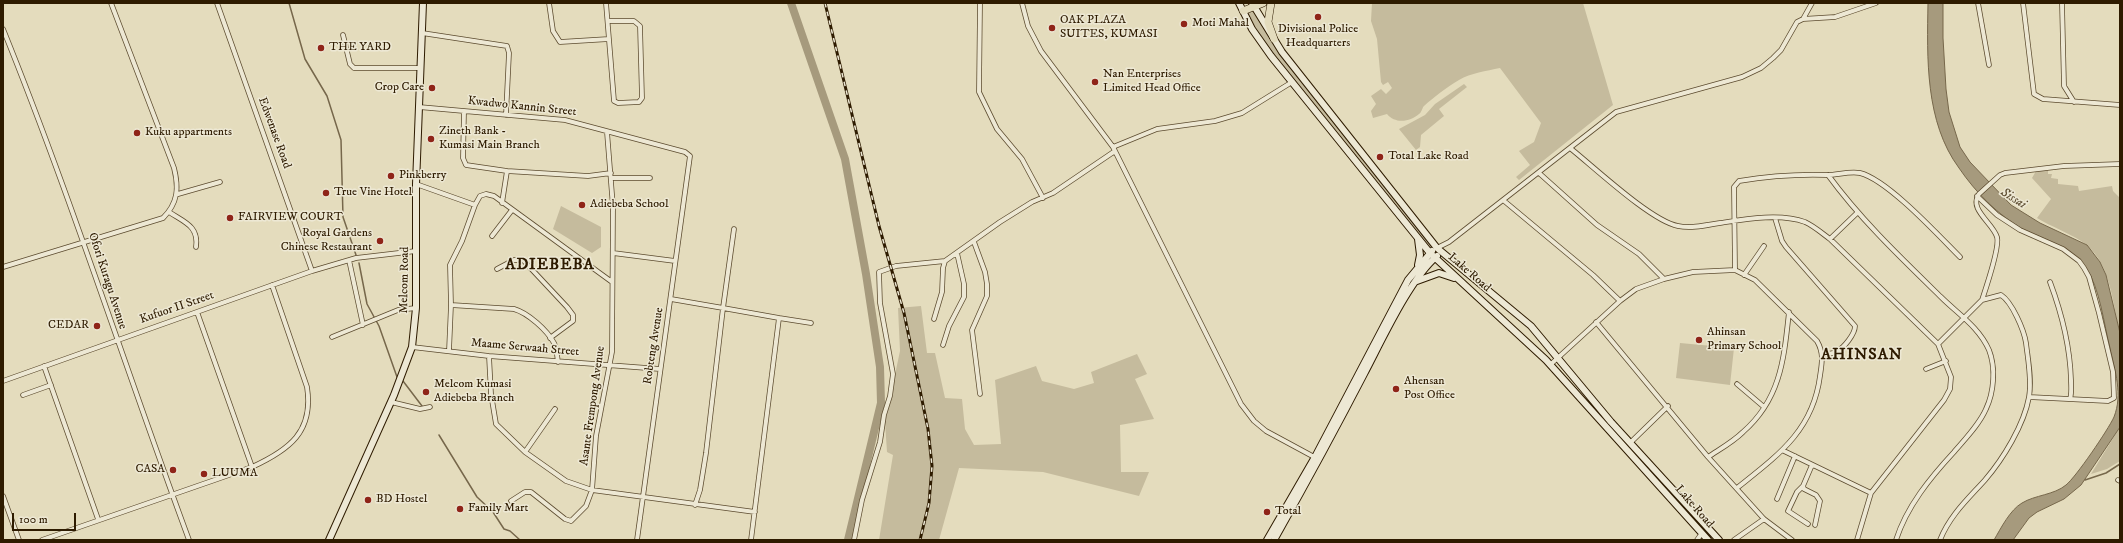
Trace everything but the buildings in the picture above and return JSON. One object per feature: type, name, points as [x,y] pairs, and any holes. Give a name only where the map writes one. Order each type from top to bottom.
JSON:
[{"type":"highway","points":[[1243,11],[1252,5],[1263,3]]},
{"type":"highway","points":[[1271,3],[1268,22],[1274,39]]},
{"type":"main road","name":"Melcom Road","points":[[329,540],[391,402],[412,347],[416,308],[416,184],[423,3]]},
{"type":"main road","name":"Lake Road","points":[[1239,3],[1271,56],[1418,239],[1457,279],[1482,299],[1550,365],[1708,540]]},
{"type":"main road","name":"Lake Road","points":[[1252,5],[1274,39],[1363,155],[1439,250],[1531,326],[1630,443],[1719,540]]},
{"type":"main road","points":[[1274,540],[1388,316],[1418,266],[1420,256],[1418,239]]},
{"type":"main road","points":[[1418,266],[1439,250]]},
{"type":"main road","points":[[1267,540],[1317,458],[1386,333],[1433,256]]},
{"type":"main road","points":[[1416,282],[1439,273],[1457,279]]},
{"type":"street","points":[[3,267],[163,218],[169,212],[178,194],[174,168],[111,3]]},
{"type":"street","name":"Edwenase Road","points":[[217,3],[312,271]]},
{"type":"street","points":[[549,3],[553,31],[560,42],[609,39]]},
{"type":"street","points":[[606,3],[614,101],[618,103],[638,102],[642,98],[640,26],[634,21],[608,21]]},
{"type":"street","points":[[980,3],[979,92],[996,129],[1022,159],[1043,198]]},
{"type":"street","points":[[1022,3],[1028,26],[1041,51],[1114,149],[1241,404],[1254,421],[1266,431],[1317,458]]},
{"type":"street","points":[[1803,19],[1812,3]]},
{"type":"street","points":[[1439,250],[1616,112],[1742,77],[1760,68],[1781,50],[1797,22],[1803,19],[1835,17],[1876,3]]},
{"type":"street","points":[[1978,3],[1989,65]]},
{"type":"street","points":[[2023,3],[2034,94],[2043,99],[2120,105]]},
{"type":"street","points":[[2062,3],[2064,86],[2074,102]]},
{"type":"street","name":"Ofori Kuragu Avenue","points":[[3,29],[84,242],[116,339],[189,540]]},
{"type":"street","points":[[422,33],[507,46],[510,53],[506,115]]},
{"type":"street","points":[[344,35],[350,64],[354,68],[420,68]]},
{"type":"street","points":[[854,540],[862,500],[880,442],[893,374],[880,303],[879,272],[896,266],[945,261],[974,242],[1000,222],[1032,202],[1053,193],[1114,149],[1158,128],[1215,121],[1242,113],[1292,82]]},
{"type":"street","name":"Kwadwo Kannin Street","points":[[419,107],[572,121],[607,132],[647,141],[685,152],[690,156]]},
{"type":"street","points":[[464,111],[464,162],[470,166],[506,171],[650,178]]},
{"type":"street","name":"Asante Frempong Avenue","points":[[592,490],[596,436],[612,352],[613,253],[611,175],[607,132]]},
{"type":"street","points":[[1570,148],[1664,221],[1678,226],[1694,227],[1735,221],[1775,218],[1807,223],[1830,239],[1938,344],[1946,361],[1951,378],[1950,389],[1944,400],[1871,493],[1857,540]]},
{"type":"street","points":[[1356,161],[1363,155]]},
{"type":"street","name":"Robteng Avenue","points":[[637,540],[690,156]]},
{"type":"street","points":[[1938,344],[1966,319],[1982,300],[1998,244],[1995,233],[1976,206],[1975,202],[1978,195],[1991,182],[2000,175],[2018,171],[2120,164]]},
{"type":"street","points":[[502,203],[506,171]]},
{"type":"street","points":[[1539,173],[1597,225],[1639,254],[1664,279]]},
{"type":"street","points":[[1735,270],[1734,187],[1739,181],[1807,173],[1828,175],[1856,173],[1872,178],[1888,189],[1925,222],[1960,257]]},
{"type":"street","points":[[1828,175],[1857,213],[1978,332],[1989,350],[1992,363],[1992,391],[1986,409],[1970,434],[1914,500],[1896,540]]},
{"type":"street","points":[[178,194],[220,182]]},
{"type":"street","points":[[416,184],[475,205]]},
{"type":"street","points":[[449,351],[452,305],[450,265],[462,240],[478,198],[483,194],[494,196],[612,282]]},
{"type":"street","points":[[1978,195],[1997,215],[2020,230],[2063,249],[2079,261],[2089,277],[2113,372],[2114,398],[2108,401],[2029,397]]},
{"type":"street","points":[[1504,200],[1593,275],[1620,301]]},
{"type":"street","points":[[492,236],[512,210]]},
{"type":"street","points":[[169,212],[196,231],[196,247]]},
{"type":"street","points":[[1830,239],[1857,213]]},
{"type":"street","points":[[1775,218],[1782,241],[1786,247],[1855,326],[1852,336],[1837,352],[1822,354]]},
{"type":"street","points":[[695,505],[700,490],[706,453],[734,230]]},
{"type":"street","points":[[974,242],[985,272],[987,284],[987,296],[972,330],[980,394]]},
{"type":"street","points":[[1744,275],[1764,246]]},
{"type":"street","name":"Kufuor II Street","points":[[4,379],[312,271],[349,260],[416,251]]},
{"type":"street","points":[[613,253],[675,261]]},
{"type":"street","points":[[943,345],[964,292],[957,253]]},
{"type":"street","points":[[349,260],[363,325]]},
{"type":"street","points":[[497,269],[514,260],[523,260],[565,304],[573,315],[574,321],[550,338]]},
{"type":"street","points":[[934,319],[942,292],[943,268],[945,261]]},
{"type":"street","points":[[1550,365],[1596,322],[1636,289],[1664,279],[1693,272],[1735,270],[1762,285],[1817,341],[1822,354],[1819,388],[1812,409],[1802,429],[1784,451],[1737,488]]},
{"type":"street","points":[[2050,282],[2060,308],[2067,336],[2071,372],[2070,399]]},
{"type":"street","points":[[42,540],[98,519],[252,467],[277,455],[291,444],[303,427],[309,405],[307,386],[272,285]]},
{"type":"street","points":[[1940,540],[1951,518],[2002,459],[2016,434],[2029,397],[2028,361],[2025,338],[2017,317],[2001,295],[1982,300]]},
{"type":"street","points":[[671,299],[811,323]]},
{"type":"street","points":[[452,305],[517,310],[535,322],[550,338],[556,349],[558,362]]},
{"type":"street","points":[[332,337],[401,309],[416,308]]},
{"type":"street","points":[[197,312],[252,467]]},
{"type":"street","points":[[1708,457],[1743,433],[1764,407],[1781,375],[1789,312]]},
{"type":"street","points":[[751,540],[779,318]]},
{"type":"street","points":[[1596,322],[1668,406],[1708,457],[1764,519],[1792,540]]},
{"type":"street","name":"Maame Serwaah Street","points":[[412,347],[489,356],[660,369]]},
{"type":"street","points":[[489,356],[491,394],[496,424],[525,452],[571,484],[592,490],[755,512]]},
{"type":"street","points":[[1926,369],[1946,361]]},
{"type":"street","points":[[44,366],[98,519]]},
{"type":"street","points":[[1737,384],[1764,407]]},
{"type":"street","points":[[23,396],[50,385]]},
{"type":"street","points":[[391,402],[420,409],[430,407]]},
{"type":"street","points":[[1630,443],[1668,406]]},
{"type":"street","points":[[525,452],[555,408]]},
{"type":"street","points":[[1784,451],[1871,493]]},
{"type":"street","points":[[1777,499],[1795,456]]},
{"type":"street","points":[[1808,524],[1788,511],[1797,492],[1803,486],[1812,464]]},
{"type":"street","points":[[1803,486],[1804,489],[1816,496],[1820,501],[1815,525]]},
{"type":"street","points":[[511,501],[525,492],[531,492],[565,519],[571,520],[586,506],[592,490]]},
{"type":"street","points":[[3,496],[19,540]]},
{"type":"street","points":[[1734,540],[1764,519]]},
{"type":"street","points":[[1697,540],[1702,533]]},
{"type":"shaded area","points":[[1372,3],[1583,3],[1613,105],[1519,180],[1516,177],[1530,165],[1519,151],[1534,142],[1541,123],[1500,68],[1474,74],[1459,80],[1432,99],[1424,106],[1420,113],[1411,119],[1398,121],[1387,114],[1373,118],[1371,111],[1376,104],[1371,96],[1381,89],[1386,94],[1392,88],[1388,82],[1383,85],[1381,82],[1377,39],[1371,21]]},
{"type":"shaded area","points":[[1928,3],[1943,3],[1943,38],[1946,89],[1949,112],[1960,147],[1970,162],[2011,205],[2040,223],[2087,245],[2100,262],[2106,275],[2120,333],[2120,427],[2081,485],[2064,499],[2037,512],[2029,518],[2013,540],[1994,540],[2006,520],[2018,506],[2027,500],[2056,491],[2066,485],[2077,473],[2099,442],[2114,417],[2118,400],[2117,383],[2101,307],[2095,286],[2086,268],[2066,249],[2024,230],[2005,218],[1980,195],[1959,168],[1948,150],[1940,131],[1930,89],[1928,67]]},
{"type":"shaded area","points":[[1252,9],[1302,83],[1432,244],[1432,248],[1429,249],[1271,52],[1246,12]]},
{"type":"shaded area","points":[[1464,84],[1467,87],[1439,109],[1444,116],[1421,135],[1420,147],[1416,150],[1399,129],[1425,115],[1435,104]]},
{"type":"shaded area","points":[[2048,170],[2048,174],[2052,174],[2051,178],[2058,179],[2058,184],[2078,186],[2079,191],[2112,186],[2113,191],[2120,198],[2120,333],[2109,282],[2099,259],[2091,249],[2081,241],[2037,218],[2051,199],[2032,178],[2036,171]]},
{"type":"shaded area","points":[[561,206],[601,227],[601,247],[592,253],[553,229]]},
{"type":"shaded area","points":[[921,306],[927,353],[935,353],[945,398],[962,399],[965,429],[974,445],[1001,444],[995,380],[1036,366],[1042,381],[1074,389],[1094,383],[1091,372],[1137,354],[1147,374],[1135,379],[1154,419],[1120,425],[1121,472],[1149,472],[1139,496],[1043,472],[959,468],[939,540],[879,540],[893,455],[887,452],[885,422],[900,351],[898,308]]},
{"type":"shaded area","points":[[1680,343],[1734,348],[1730,385],[1676,378]]},
{"type":"shaded area","points":[[2120,427],[2120,461],[2107,469],[2091,474]]},
{"type":"waterway","points":[[289,3],[305,59],[327,96],[341,140],[343,217],[356,255]]},
{"type":"waterway","points":[[791,3],[845,159],[866,274],[880,367],[881,403],[848,540]]},
{"type":"waterway","points":[[359,263],[367,304],[379,326],[397,377]]},
{"type":"waterway","points":[[403,381],[422,406]]},
{"type":"waterway","points":[[439,435],[477,497],[493,512],[504,529],[510,531],[520,540]]},
{"type":"waterway","points":[[2085,480],[2106,473],[2120,464]]},
{"type":"railway","points":[[825,3],[879,226],[904,313],[928,429],[932,466],[929,503],[920,540]]},
{"type":"place","name":"Divisional Police Headquarters","points":[[1318,17]]},
{"type":"place","name":"Moti Mahal","points":[[1184,24]]},
{"type":"place","name":"OAK PLAZA SUITES, KUMASI","points":[[1052,28]]},
{"type":"place","name":"THE YARD","points":[[321,48]]},
{"type":"place","name":"Nan Enterprises Limited Head Office","points":[[1095,82]]},
{"type":"place","name":"Crop Care","points":[[432,88]]},
{"type":"place","name":"Kuku appartments","points":[[137,133]]},
{"type":"place","name":"Zineth Bank - Kumasi Main Branch","points":[[431,139]]},
{"type":"place","name":"Total Lake Road","points":[[1380,157]]},
{"type":"place","name":"Pinkberry","points":[[391,176]]},
{"type":"place","name":"True Vine Hotel","points":[[326,193]]},
{"type":"place","name":"Adiebeba School","points":[[582,205]]},
{"type":"place","name":"FAIRVIEW COURT","points":[[230,218]]},
{"type":"place","name":"Royal Gardens Chinese Restaurant","points":[[380,241]]},
{"type":"place","name":"CEDAR","points":[[97,326]]},
{"type":"place","name":"Ahinsan Primary School","points":[[1699,340]]},
{"type":"place","name":"Ahensan Post Office","points":[[1396,389]]},
{"type":"place","name":"Melcom Kumasi Adiebeba Branch","points":[[426,392]]},
{"type":"place","name":"CASA","points":[[173,470]]},
{"type":"place","name":"LUUMA","points":[[204,474]]},
{"type":"place","name":"BD Hostel","points":[[368,500]]},
{"type":"place","name":"Family Mart","points":[[460,509]]},
{"type":"place","name":"Total","points":[[1267,512]]},
{"type":"district","name":"ADIEBEBA","points":[[550,266]]},
{"type":"district","name":"AHINSAN","points":[[1862,356]]},
{"type":"water label","name":"Sissai","points":[[2013,199]]}]
